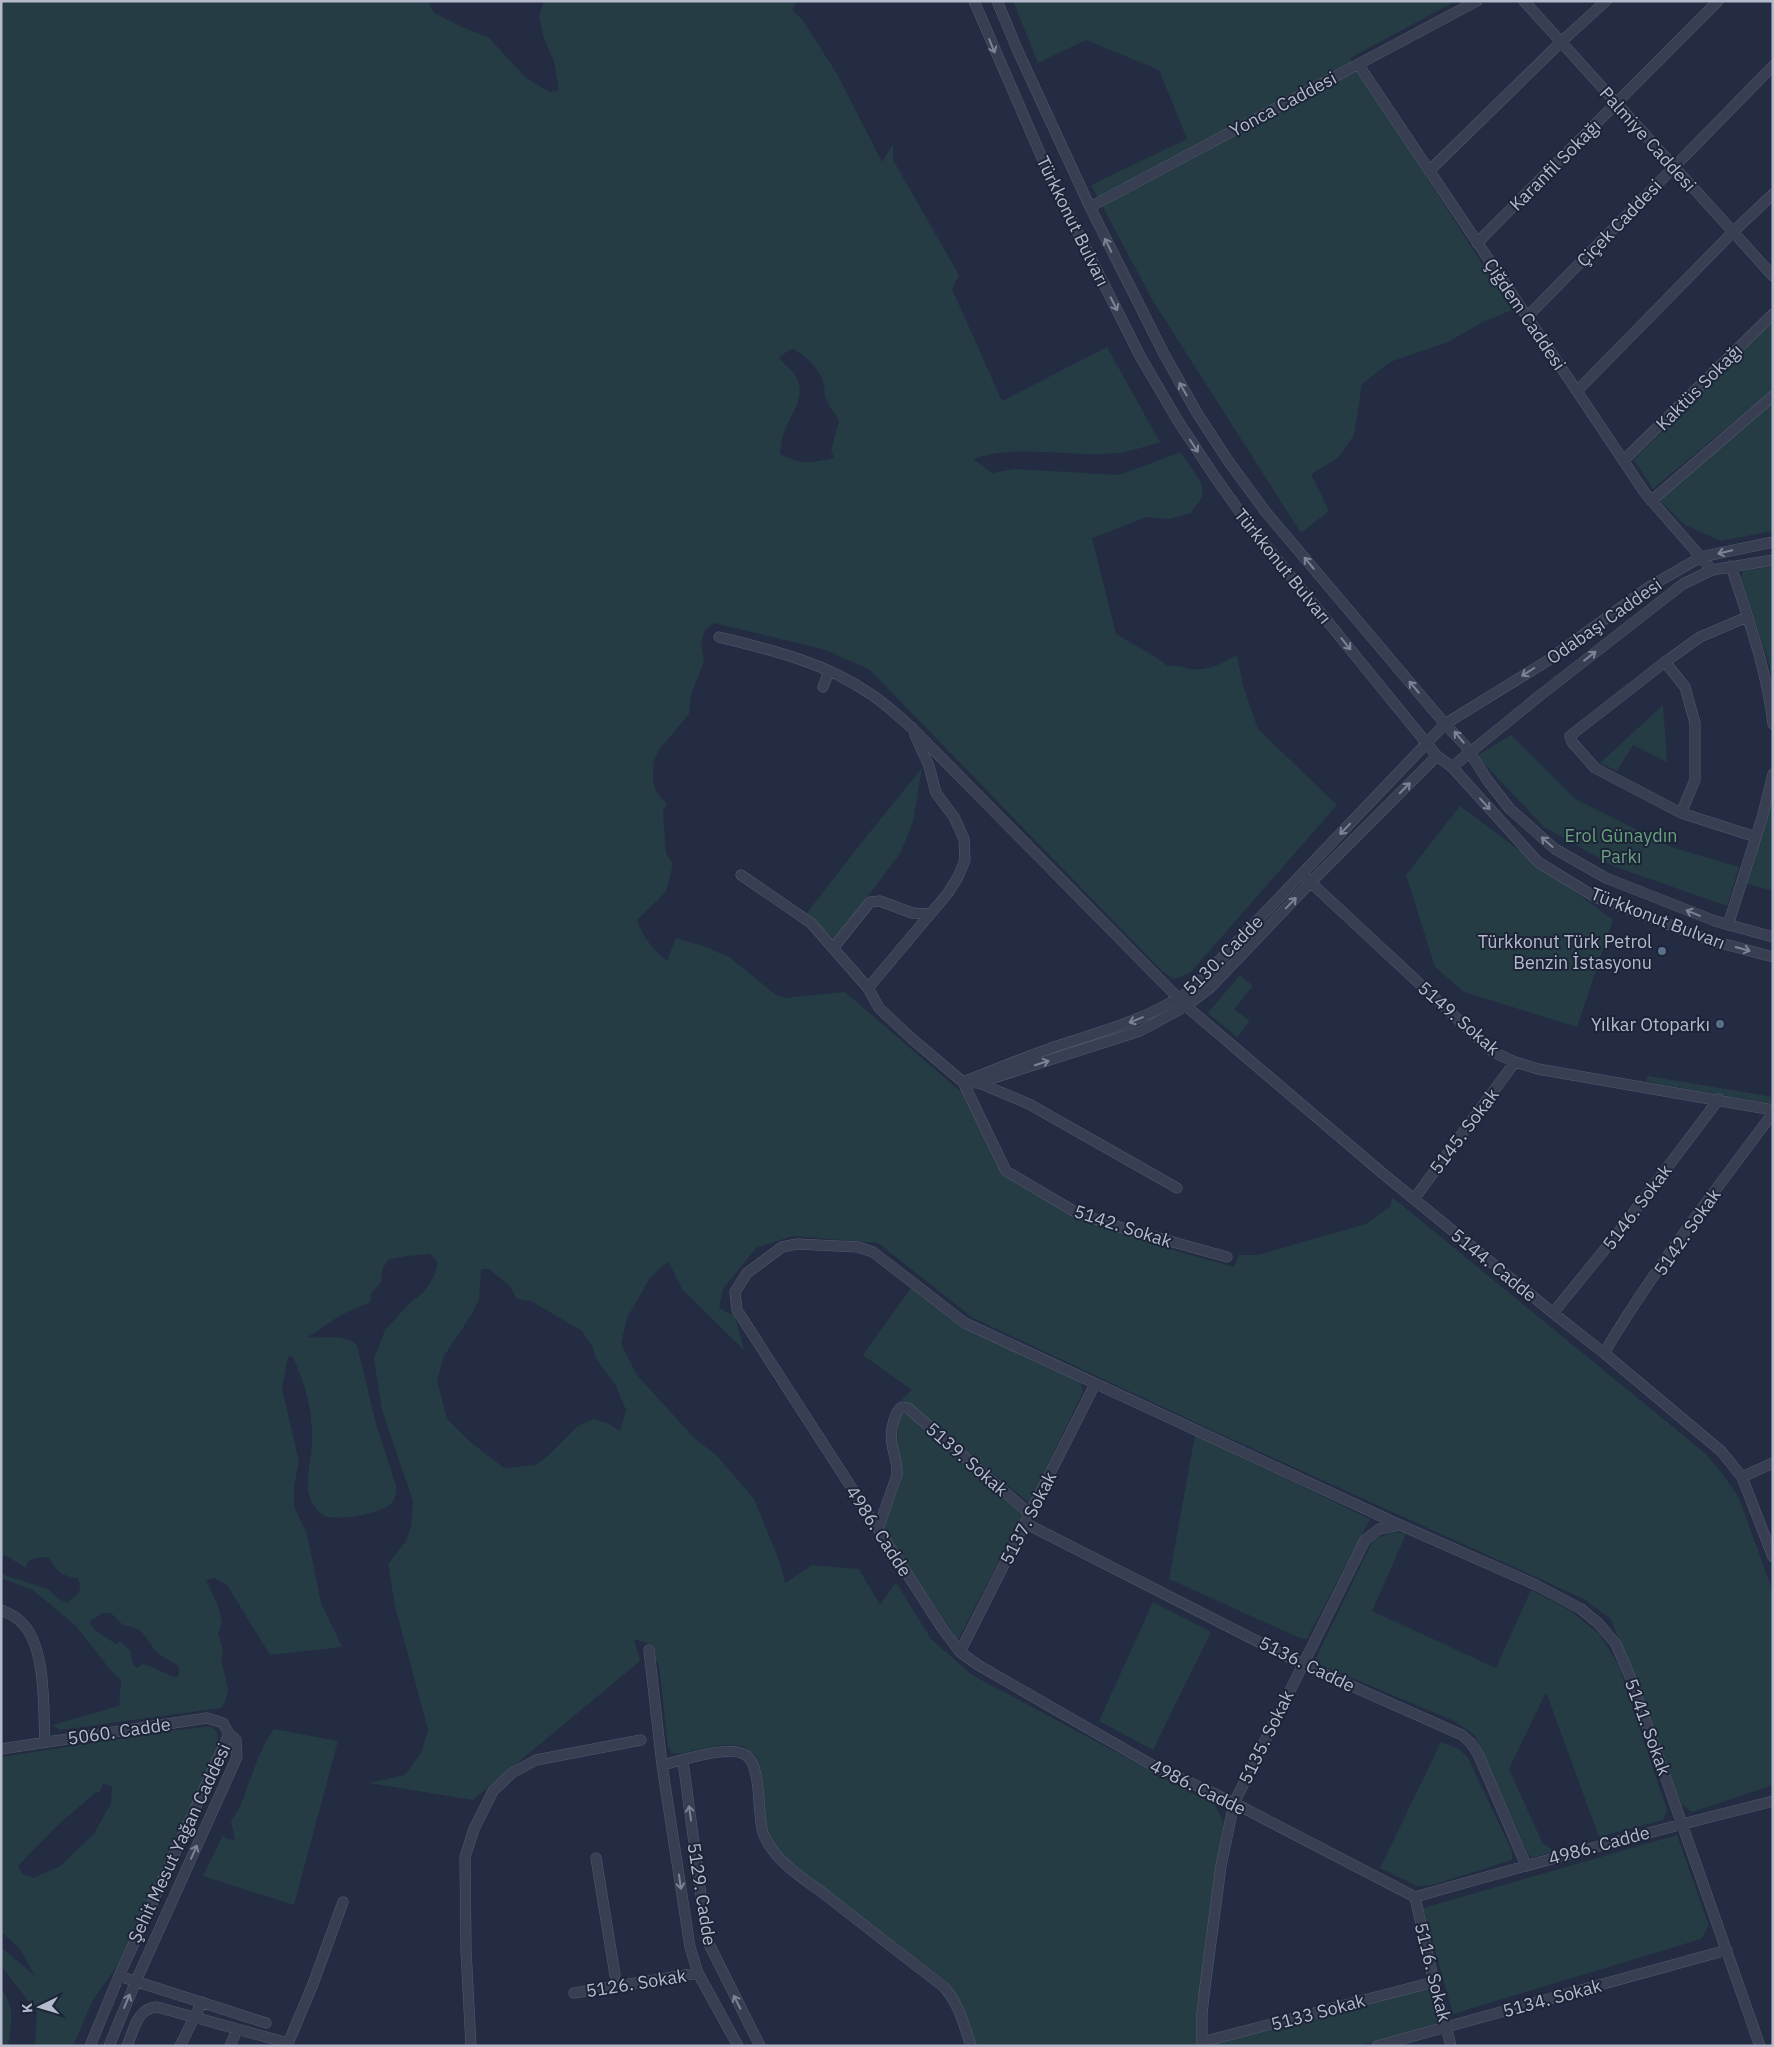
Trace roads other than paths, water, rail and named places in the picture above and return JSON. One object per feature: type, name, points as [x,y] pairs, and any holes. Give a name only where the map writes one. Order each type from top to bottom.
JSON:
[{"type":"street","name":"Türkkonut Bulvarı","points":[[974,1],[1052,181],[1136,348],[1178,421],[1250,526],[1437,756],[1452,768],[1538,862],[1596,897],[1713,940],[1773,957]]},
{"type":"street","name":"Türkkonut Bulvarı","points":[[997,1],[1017,49],[1090,207],[1164,354],[1197,413],[1229,462],[1265,511],[1445,724],[1459,738],[1488,781],[1510,809],[1555,849],[1606,878],[1728,925],[1773,937]]},
{"type":"street","name":"Yonca Caddesi","points":[[1090,207],[1477,1]]},
{"type":"street","name":"Palmiye Caddesi","points":[[1524,1],[1732,233],[1773,276]]},
{"type":"street","points":[[1429,171],[1561,42],[1606,1]]},
{"type":"street","name":"Karanfil Sokağı","points":[[1477,243],[1718,1]]},
{"type":"street","name":"Çiğdem Caddesi","points":[[1358,64],[1652,501],[1712,570]]},
{"type":"street","name":"Çiçek Caddesi","points":[[1528,317],[1773,66]]},
{"type":"street","points":[[1577,391],[1732,233],[1773,194]]},
{"type":"street","name":"Kaktüs Sokağı","points":[[1624,460],[1773,314]]},
{"type":"street","points":[[1652,501],[1773,396]]},
{"type":"street","name":"Odabaşı Caddesi","points":[[1428,743],[1445,724],[1547,661],[1648,587],[1701,557],[1773,542]]},
{"type":"street","name":"Odabaşı Caddesi","points":[[1452,768],[1538,697],[1682,584],[1712,570],[1773,560]]},
{"type":"street","points":[[1732,566],[1771,707],[1773,724]]},
{"type":"street","points":[[1747,616],[1700,637],[1570,736],[1572,742],[1595,768],[1681,813],[1756,837]]},
{"type":"street","name":"5144. Cadde","points":[[719,637],[788,654],[829,671],[867,691],[913,729],[1186,1006],[1414,1199],[1604,1353],[1721,1451],[1742,1477],[1773,1557]]},
{"type":"street","points":[[1665,662],[1685,687],[1696,723],[1695,780],[1681,813]]},
{"type":"street","points":[[823,687],[829,671]]},
{"type":"street","points":[[868,988],[948,893],[958,877],[965,860],[964,839],[954,817],[936,793],[929,766],[913,729]]},
{"type":"street","name":"5130. Cadde","points":[[963,1082],[1062,1044],[1132,1022],[1179,998],[1200,982],[1428,743]]},
{"type":"street","name":"5130. Cadde","points":[[979,1083],[1140,1031],[1186,1006],[1211,986],[1311,882],[1437,756]]},
{"type":"street","points":[[1728,925],[1756,837],[1773,774]]},
{"type":"street","name":"5149. Sokak","points":[[1301,874],[1493,1052],[1515,1062],[1538,1069],[1719,1099],[1773,1112]]},
{"type":"street","points":[[741,875],[811,923],[868,988],[879,1008],[910,1038],[963,1082],[979,1083],[1029,1104],[1177,1188]]},
{"type":"street","points":[[834,947],[870,902],[880,900],[912,912],[930,914]]},
{"type":"street","name":"5145. Sokak","points":[[1414,1199],[1515,1062]]},
{"type":"street","name":"5142. Sokak","points":[[963,1082],[1006,1170],[1077,1213],[1118,1227],[1227,1257]]},
{"type":"street","name":"5146. Sokak","points":[[1553,1313],[1614,1238],[1719,1099]]},
{"type":"street","name":"5142. Sokak","points":[[1604,1353],[1671,1250],[1773,1112]]},
{"type":"street","name":"4986. Cadde","points":[[1400,1525],[966,1323],[873,1252],[850,1246],[797,1244],[782,1247],[747,1273],[735,1292],[737,1310],[942,1628],[960,1652],[978,1665],[1152,1765],[1234,1803],[1415,1897],[1526,1865],[1773,1801]]},
{"type":"street","name":"5137. Sokak","points":[[960,1652],[1095,1384]]},
{"type":"street","name":"5139. Sokak","points":[[878,1529],[897,1475],[898,1469],[891,1445],[891,1434],[897,1411],[902,1407],[908,1408],[1028,1518]]},
{"type":"street","points":[[1742,1477],[1773,1463]]},
{"type":"street","name":"5136. Cadde","points":[[1028,1518],[1302,1664],[1462,1735],[1478,1754],[1526,1865]]},
{"type":"street","name":"5135. Sokak","points":[[1202,2044],[1205,1987],[1221,1866],[1234,1803],[1365,1540],[1379,1529],[1400,1525]]},
{"type":"street","name":"5141. Sokak","points":[[1400,1525],[1536,1585],[1581,1609],[1598,1623],[1616,1644],[1631,1679],[1683,1823],[1760,2046]]},
{"type":"street","points":[[1,1610],[21,1621],[28,1630],[37,1652],[43,1691],[45,1742]]},
{"type":"street","name":"5129. Cadde","points":[[649,1650],[662,1765],[690,1947],[698,1973],[738,2046]]},
{"type":"street","name":"5060. Cadde","points":[[1,1749],[207,1718],[223,1722],[229,1734]]},
{"type":"street","name":"Şehit Mesut Yağan Caddesi","points":[[90,2046],[119,1976],[229,1734],[236,1740],[237,1758],[136,1981],[109,2046]]},
{"type":"street","points":[[470,2046],[465,1857],[474,1829],[493,1792],[512,1773],[536,1760],[641,1740]]},
{"type":"street","points":[[662,1765],[725,1751],[741,1752],[748,1757],[753,1765],[763,1832],[773,1851],[801,1877],[944,1987],[956,2004],[971,2046]]},
{"type":"street","name":"5129. Cadde","points":[[682,1760],[707,1940],[760,2046]]},
{"type":"street","points":[[596,1858],[615,1975]]},
{"type":"street","name":"5116. Sokak","points":[[1415,1897],[1451,2046]]},
{"type":"street","points":[[127,2046],[140,2014],[146,2009],[157,2007],[288,2044],[313,1984],[343,1902]]},
{"type":"street","name":"5134. Sokak","points":[[1377,2046],[1727,1950]]},
{"type":"street","name":"5126. Sokak","points":[[574,1993],[698,1973]]},
{"type":"street","points":[[119,1976],[266,2023]]},
{"type":"street","name":"5133 Sokak","points":[[1202,2044],[1434,1982]]},
{"type":"street","points":[[180,2046],[202,2002]]},
{"type":"street","points":[[230,2046],[237,2030]]},
{"type":"place","name":"Türkkonut Türk Petrol Benzin İstasyonu","points":[[1662,951]]},
{"type":"place","name":"Yılkar Otoparkı","points":[[1720,1024]]},
{"type":"park label","name":"Erol Günaydın Parkı","points":[[1621,845]]}]
